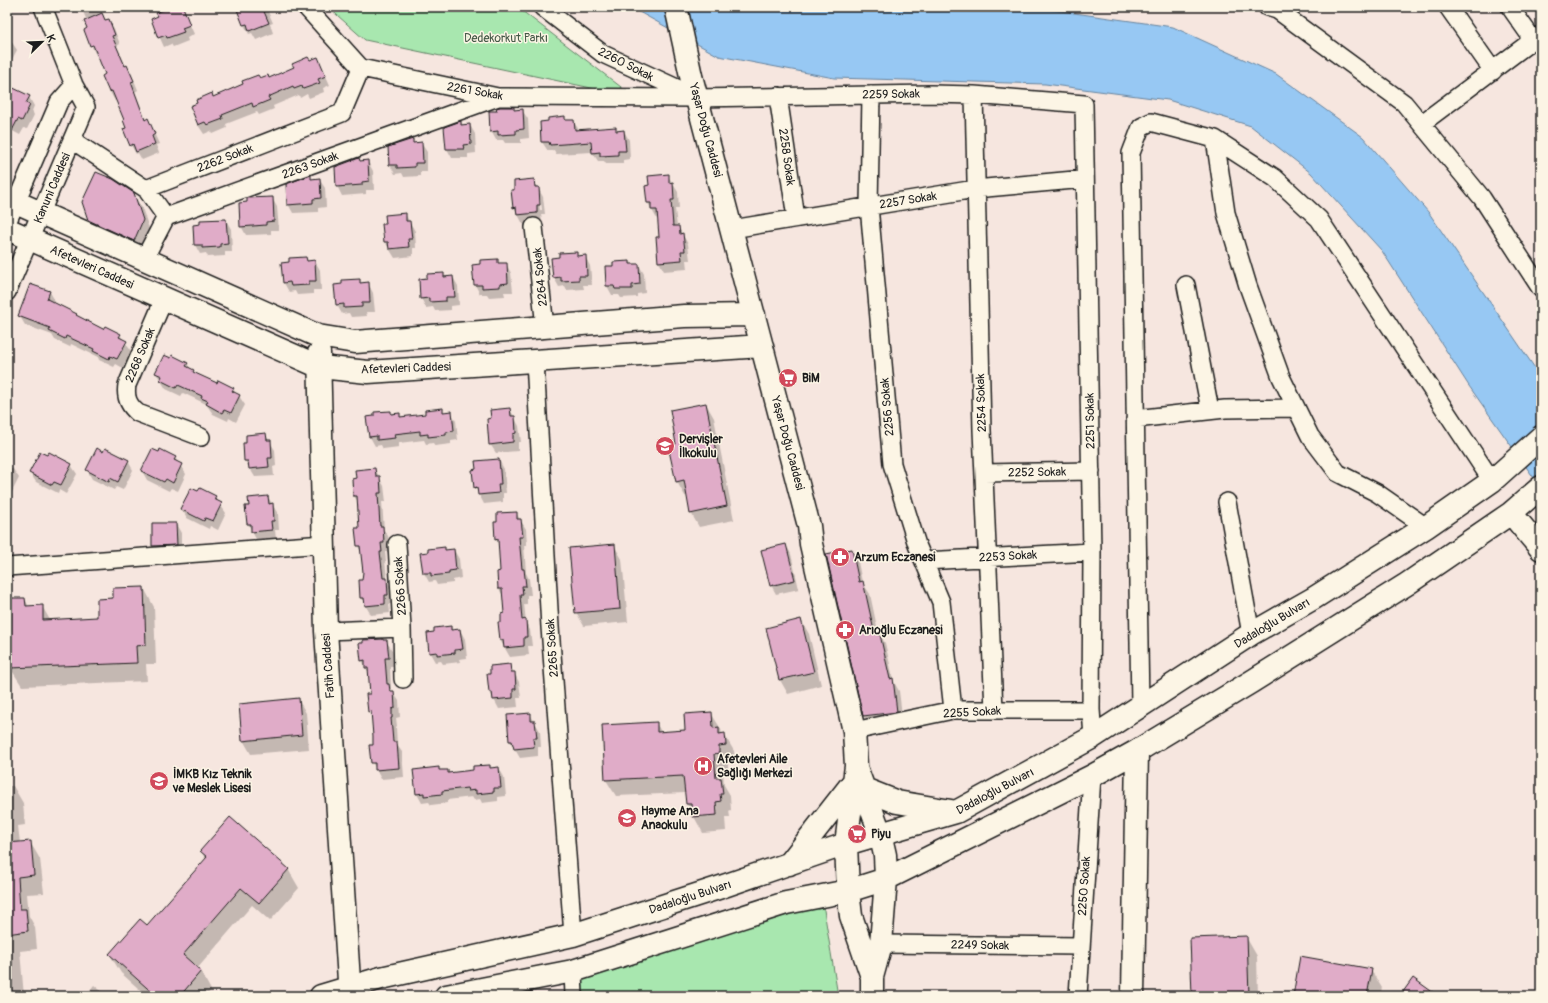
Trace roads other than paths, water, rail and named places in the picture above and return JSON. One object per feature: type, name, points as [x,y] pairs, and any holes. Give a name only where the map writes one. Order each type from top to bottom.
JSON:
[{"type":"main road","name":"Yaşar Doğu Caddesi","points":[[676,7],[697,98],[809,526],[811,544],[854,731],[858,779]]},
{"type":"main road","points":[[12,200],[318,336],[355,342],[684,316],[754,315]]},
{"type":"main road","name":"Afetevleri Caddesi","points":[[7,229],[320,367],[368,372],[762,346]]},
{"type":"main road","name":"Fatih Caddesi","points":[[318,336],[326,631],[350,991]]},
{"type":"main road","name":"Dadaloğlu Bulvarı","points":[[322,996],[350,991],[381,978],[574,935],[707,892],[880,833],[956,812],[1093,738],[1140,705],[1251,634],[1314,598],[1426,527],[1492,481],[1541,437]]},
{"type":"main road","points":[[446,996],[573,971],[786,903],[848,891],[886,879],[1092,776],[1137,751],[1251,682],[1407,584],[1526,500],[1541,549]]},
{"type":"main road","points":[[1133,996],[1137,751]]},
{"type":"main road","points":[[858,779],[897,802],[956,812]]},
{"type":"main road","points":[[858,779],[880,833],[885,855],[886,879],[881,944],[872,986]]},
{"type":"main road","points":[[858,779],[846,844],[848,891],[851,916],[872,986]]},
{"type":"main road","points":[[789,864],[858,779]]},
{"type":"street","name":"Kanuni Caddesi","points":[[7,292],[86,108],[74,85],[43,7]]},
{"type":"street","points":[[306,7],[361,68]]},
{"type":"street","name":"2260 Sokak","points":[[542,7],[603,54],[697,98]]},
{"type":"street","points":[[1267,7],[1277,10],[1404,102],[1482,198],[1541,289]]},
{"type":"street","points":[[1448,7],[1492,71]]},
{"type":"street","points":[[1421,124],[1529,43],[1529,34],[1510,7]]},
{"type":"street","name":"2261 Sokak","points":[[361,68],[498,97],[697,98]]},
{"type":"street","name":"2262 Sokak","points":[[146,189],[342,113],[361,68]]},
{"type":"street","points":[[7,223],[12,200],[59,102],[74,85]]},
{"type":"street","name":"2256 Sokak","points":[[871,94],[869,206],[892,464],[917,545],[941,602],[953,710]]},
{"type":"street","name":"2259 Sokak","points":[[697,98],[932,94],[974,95],[1084,104]]},
{"type":"street","name":"2254 Sokak","points":[[974,95],[975,189],[984,474],[994,710]]},
{"type":"street","name":"2258 Sokak","points":[[778,96],[796,218]]},
{"type":"street","name":"2263 Sokak","points":[[166,218],[498,97]]},
{"type":"street","name":"2251 Sokak","points":[[1084,104],[1091,471],[1091,710],[1093,738]]},
{"type":"street","points":[[1140,705],[1131,153],[1141,127],[1151,122],[1215,139],[1275,178],[1319,219],[1492,481]]},
{"type":"street","points":[[1215,139],[1226,213],[1248,286],[1280,377],[1310,436],[1338,473],[1377,493],[1426,527]]},
{"type":"street","points":[[72,140],[146,189],[166,218],[144,259]]},
{"type":"street","name":"2257 Sokak","points":[[732,229],[975,189],[1085,179]]},
{"type":"street","name":"2264 Sokak","points":[[534,227],[545,327]]},
{"type":"street","points":[[1186,285],[1210,410]]},
{"type":"street","name":"2268 Sokak","points":[[164,299],[127,385],[126,396],[132,409],[138,413],[201,437]]},
{"type":"street","name":"2265 Sokak","points":[[535,361],[550,627],[574,935]]},
{"type":"street","points":[[1135,419],[1210,410],[1296,408]]},
{"type":"street","name":"2252 Sokak","points":[[984,474],[1091,471]]},
{"type":"street","points":[[1227,502],[1251,634]]},
{"type":"street","points":[[7,567],[324,544]]},
{"type":"street","name":"2266 Sokak","points":[[397,544],[402,628],[403,679]]},
{"type":"street","name":"2253 Sokak","points":[[924,561],[1092,552]]},
{"type":"street","name":"2266 Sokak","points":[[326,631],[402,628]]},
{"type":"street","name":"2255 Sokak","points":[[854,731],[953,710],[1091,710]]},
{"type":"street","name":"2250 Sokak","points":[[1078,996],[1092,776]]},
{"type":"street","name":"2249 Sokak","points":[[881,944],[1080,946]]},
{"type":"street","points":[[573,971],[574,996]]},
{"type":"water","points":[[630,7],[1039,8],[1173,27],[1276,74],[1363,137],[1429,213],[1541,377],[1541,488],[1469,386],[1382,251],[1311,173],[1251,126],[1168,100],[1045,84],[834,78],[719,56]]},
{"type":"place","name":"BiM","points":[[788,378]]},
{"type":"place","name":"Dervişler İlkokulu","points":[[665,446]]},
{"type":"place","name":"Arzum Eczanesi","points":[[840,557]]},
{"type":"place","name":"Arıoğlu Eczanesi","points":[[845,630]]},
{"type":"place","name":"Afetevleri Aile Sağlığı Merkezi","points":[[703,766]]},
{"type":"place","name":"İMKB Kız Teknik ve Meslek Lisesi","points":[[159,781]]},
{"type":"place","name":"Hayme Ana Anaokulu","points":[[627,818]]},
{"type":"place","name":"Piyu","points":[[857,834]]},
{"type":"park label","name":"Dedekorkut Parkı","points":[[506,38]]}]
